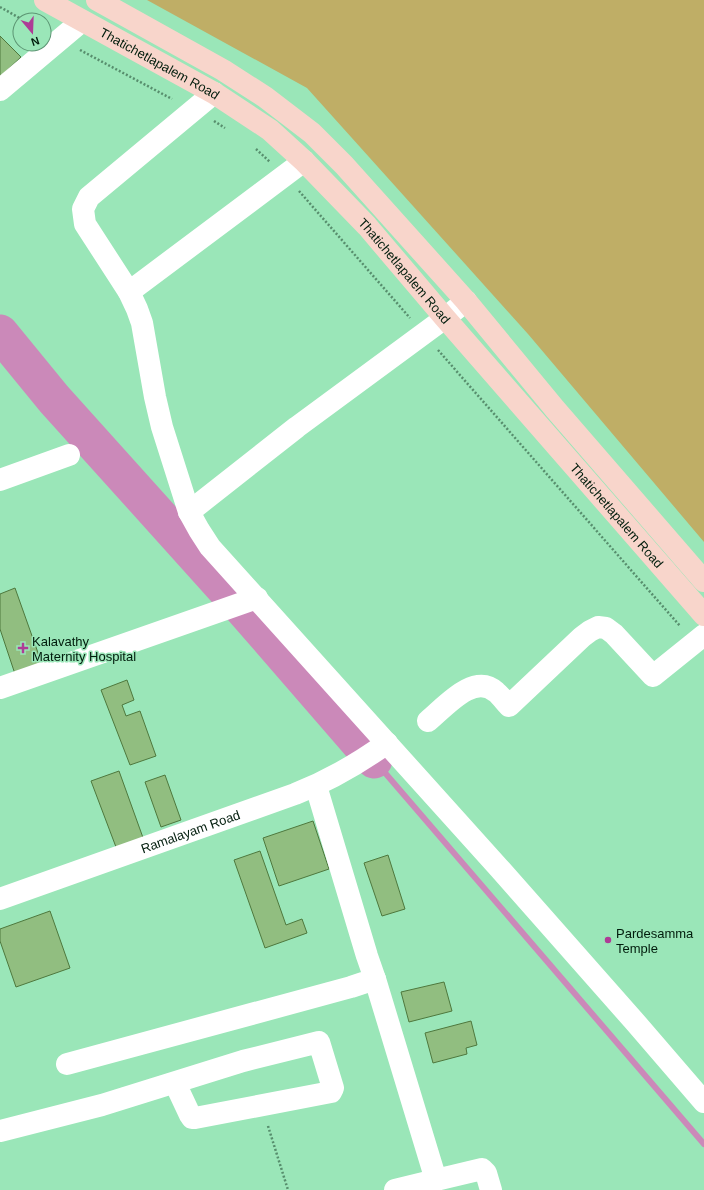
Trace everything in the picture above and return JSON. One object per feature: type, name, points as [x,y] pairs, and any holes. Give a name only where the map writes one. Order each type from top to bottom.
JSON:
[{"type":"main road","name":"Thatichetlapalem Road","points":[[45,0],[214,93],[270,130],[304,161],[368,226],[445,318],[704,614]]},
{"type":"main road","name":"Thatichetlapalem Road","points":[[101,1],[223,70],[265,97],[312,134],[344,165],[466,301],[555,409],[704,581]]},
{"type":"street","points":[[0,90],[82,21]]},
{"type":"street","points":[[214,93],[89,197],[82,209],[85,224],[130,292],[142,323],[162,428],[189,512],[210,546],[257,598],[376,751],[630,1016],[704,1102]]},
{"type":"street","points":[[130,292],[304,161]]},
{"type":"street","points":[[189,512],[297,427],[424,334],[466,301]]},
{"type":"street","points":[[0,480],[69,455]]},
{"type":"street","points":[[0,688],[257,598]]},
{"type":"street","points":[[428,721],[459,694],[472,687],[484,686],[496,691],[509,706],[582,637],[598,627],[606,628],[614,634],[653,676],[699,639]]},
{"type":"street","name":"Ramalayam Road","points":[[0,899],[316,786],[337,776],[376,751]]},
{"type":"street","points":[[316,786],[436,1180]]},
{"type":"street","points":[[68,1064],[351,987],[375,979]]},
{"type":"street","points":[[0,1131],[102,1105],[243,1061],[319,1042],[333,1088],[331,1092],[192,1118],[175,1083]]},
{"type":"street","points":[[395,1190],[482,1169],[486,1173],[491,1190]]},
{"type":"path","points":[[0,7],[12,14]]},
{"type":"path","points":[[60,40],[194,110],[228,130]]},
{"type":"path","points":[[251,144],[297,188],[424,334],[699,639]]},
{"type":"path","points":[[261,1105],[288,1190]]},
{"type":"shaded area","points":[[147,0],[704,0],[704,542],[528,334],[307,88]]},
{"type":"building","points":[[0,36],[12,48],[12,52],[16,52],[21,57],[0,77]]},
{"type":"building","points":[[15,588],[42,664],[15,674],[0,629],[0,594]]},
{"type":"building","points":[[127,680],[134,700],[122,705],[126,716],[140,711],[156,756],[130,765],[101,690]]},
{"type":"building","points":[[119,771],[146,846],[119,855],[91,781]]},
{"type":"building","points":[[165,775],[181,820],[161,827],[145,782]]},
{"type":"building","points":[[313,821],[329,869],[279,886],[263,838]]},
{"type":"building","points":[[260,851],[286,925],[302,919],[307,933],[265,948],[234,860]]},
{"type":"building","points":[[388,855],[405,909],[382,916],[364,863]]},
{"type":"building","points":[[50,911],[70,968],[16,987],[0,941],[0,929]]},
{"type":"building","points":[[444,982],[452,1011],[409,1022],[401,992]]},
{"type":"building","points":[[471,1021],[477,1045],[466,1048],[467,1054],[433,1063],[425,1033]]},
{"type":"waterway","points":[[0,333],[54,399],[244,610],[374,760]]},
{"type":"waterway","points":[[374,760],[704,1144]]},
{"type":"place","name":"Kalavathy Maternity Hospital","points":[[23,648]]},
{"type":"place","name":"Pardesamma Temple","points":[[608,940]]}]
